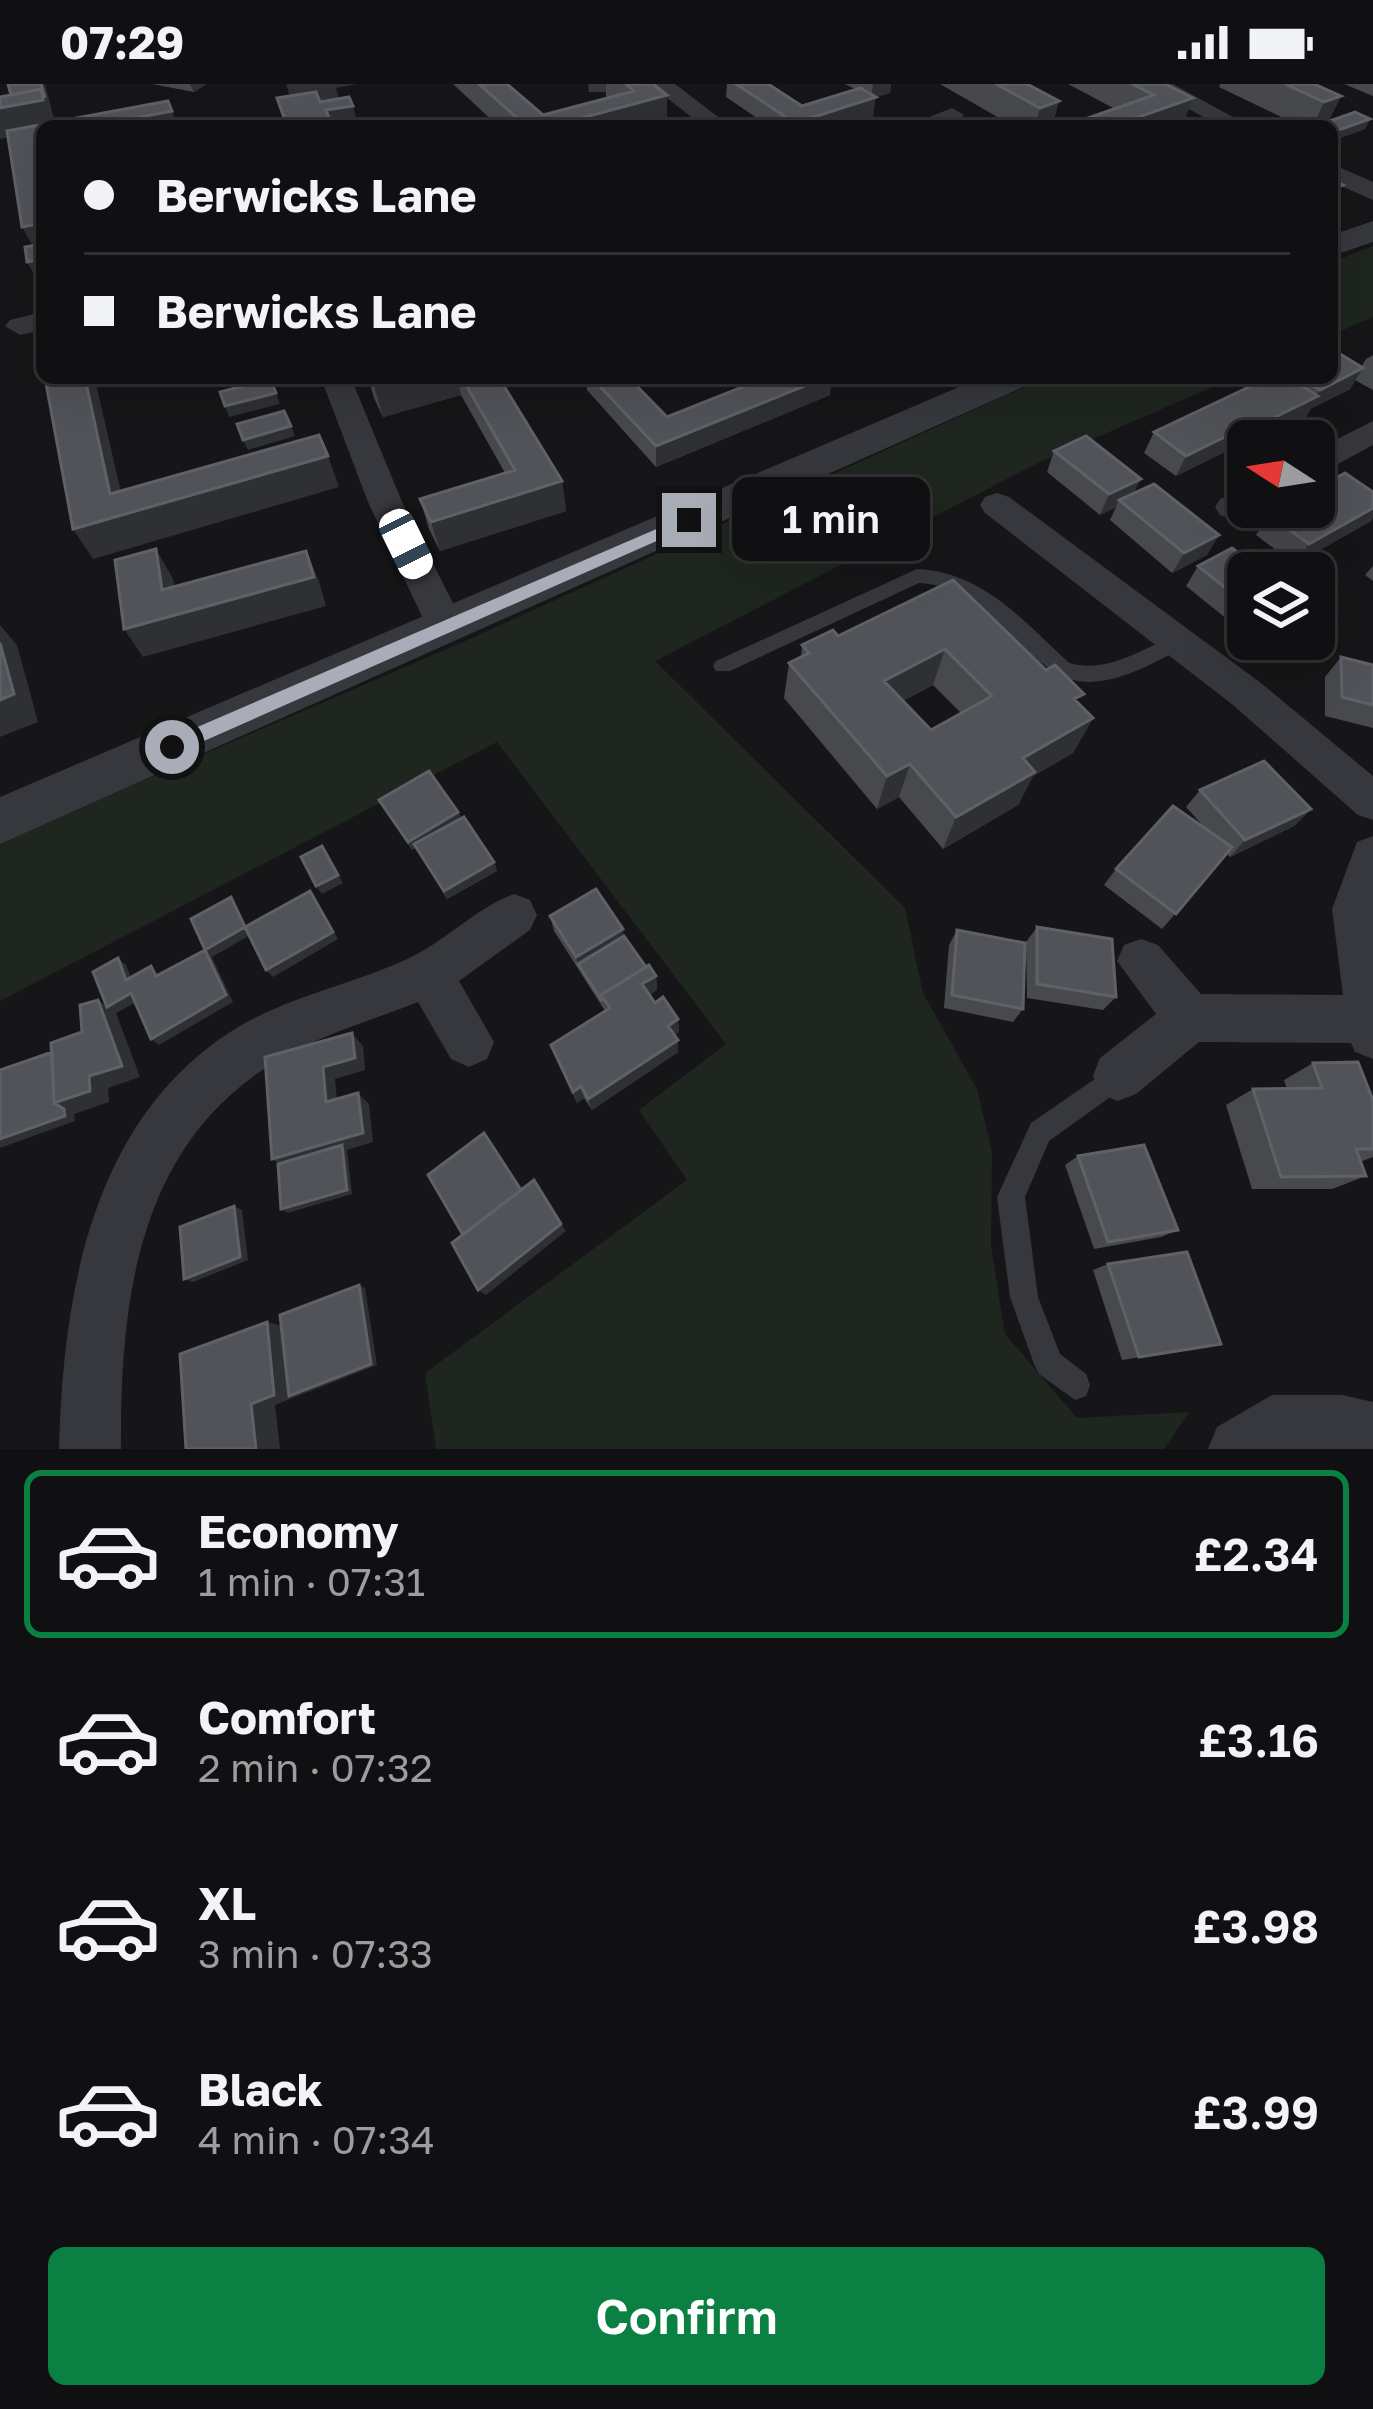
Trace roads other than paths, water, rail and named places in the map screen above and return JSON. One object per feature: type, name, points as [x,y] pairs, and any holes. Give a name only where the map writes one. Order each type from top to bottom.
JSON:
[{"type":"street","points":[[660,84],[710,120]]},
{"type":"street","points":[[1156,84],[1225,120]]},
{"type":"street","points":[[937,120],[952,115]]},
{"type":"street","points":[[1338,175],[1373,192]]},
{"type":"street","points":[[1338,243],[1373,231]]},
{"type":"street","points":[[338,384],[385,502],[446,627]]},
{"type":"street","points":[[0,820],[998,384]]},
{"type":"street","points":[[1335,454],[1373,430]]},
{"type":"street","points":[[1335,474],[1355,485]]},
{"type":"street","points":[[997,506],[1178,642],[1373,802]]},
{"type":"street","points":[[1118,1076],[1190,1018],[1371,1027],[1355,909],[1373,856]]},
{"type":"street","points":[[91,1449],[89,1386],[100,1286],[125,1201],[151,1143],[194,1093],[253,1046],[428,974],[514,915]]},
{"type":"street","points":[[1142,961],[1190,1018]]},
{"type":"street","points":[[428,974],[469,1042]]},
{"type":"street","points":[[1240,1449],[1272,1426],[1342,1425],[1373,1433]]},
{"type":"lane","points":[[723,666],[917,576],[933,574],[982,598],[1062,668],[1078,675],[1094,677],[1178,642]]},
{"type":"lane","points":[[1075,1385],[1049,1364],[1024,1297],[1011,1197],[1040,1132],[1118,1076]]}]
